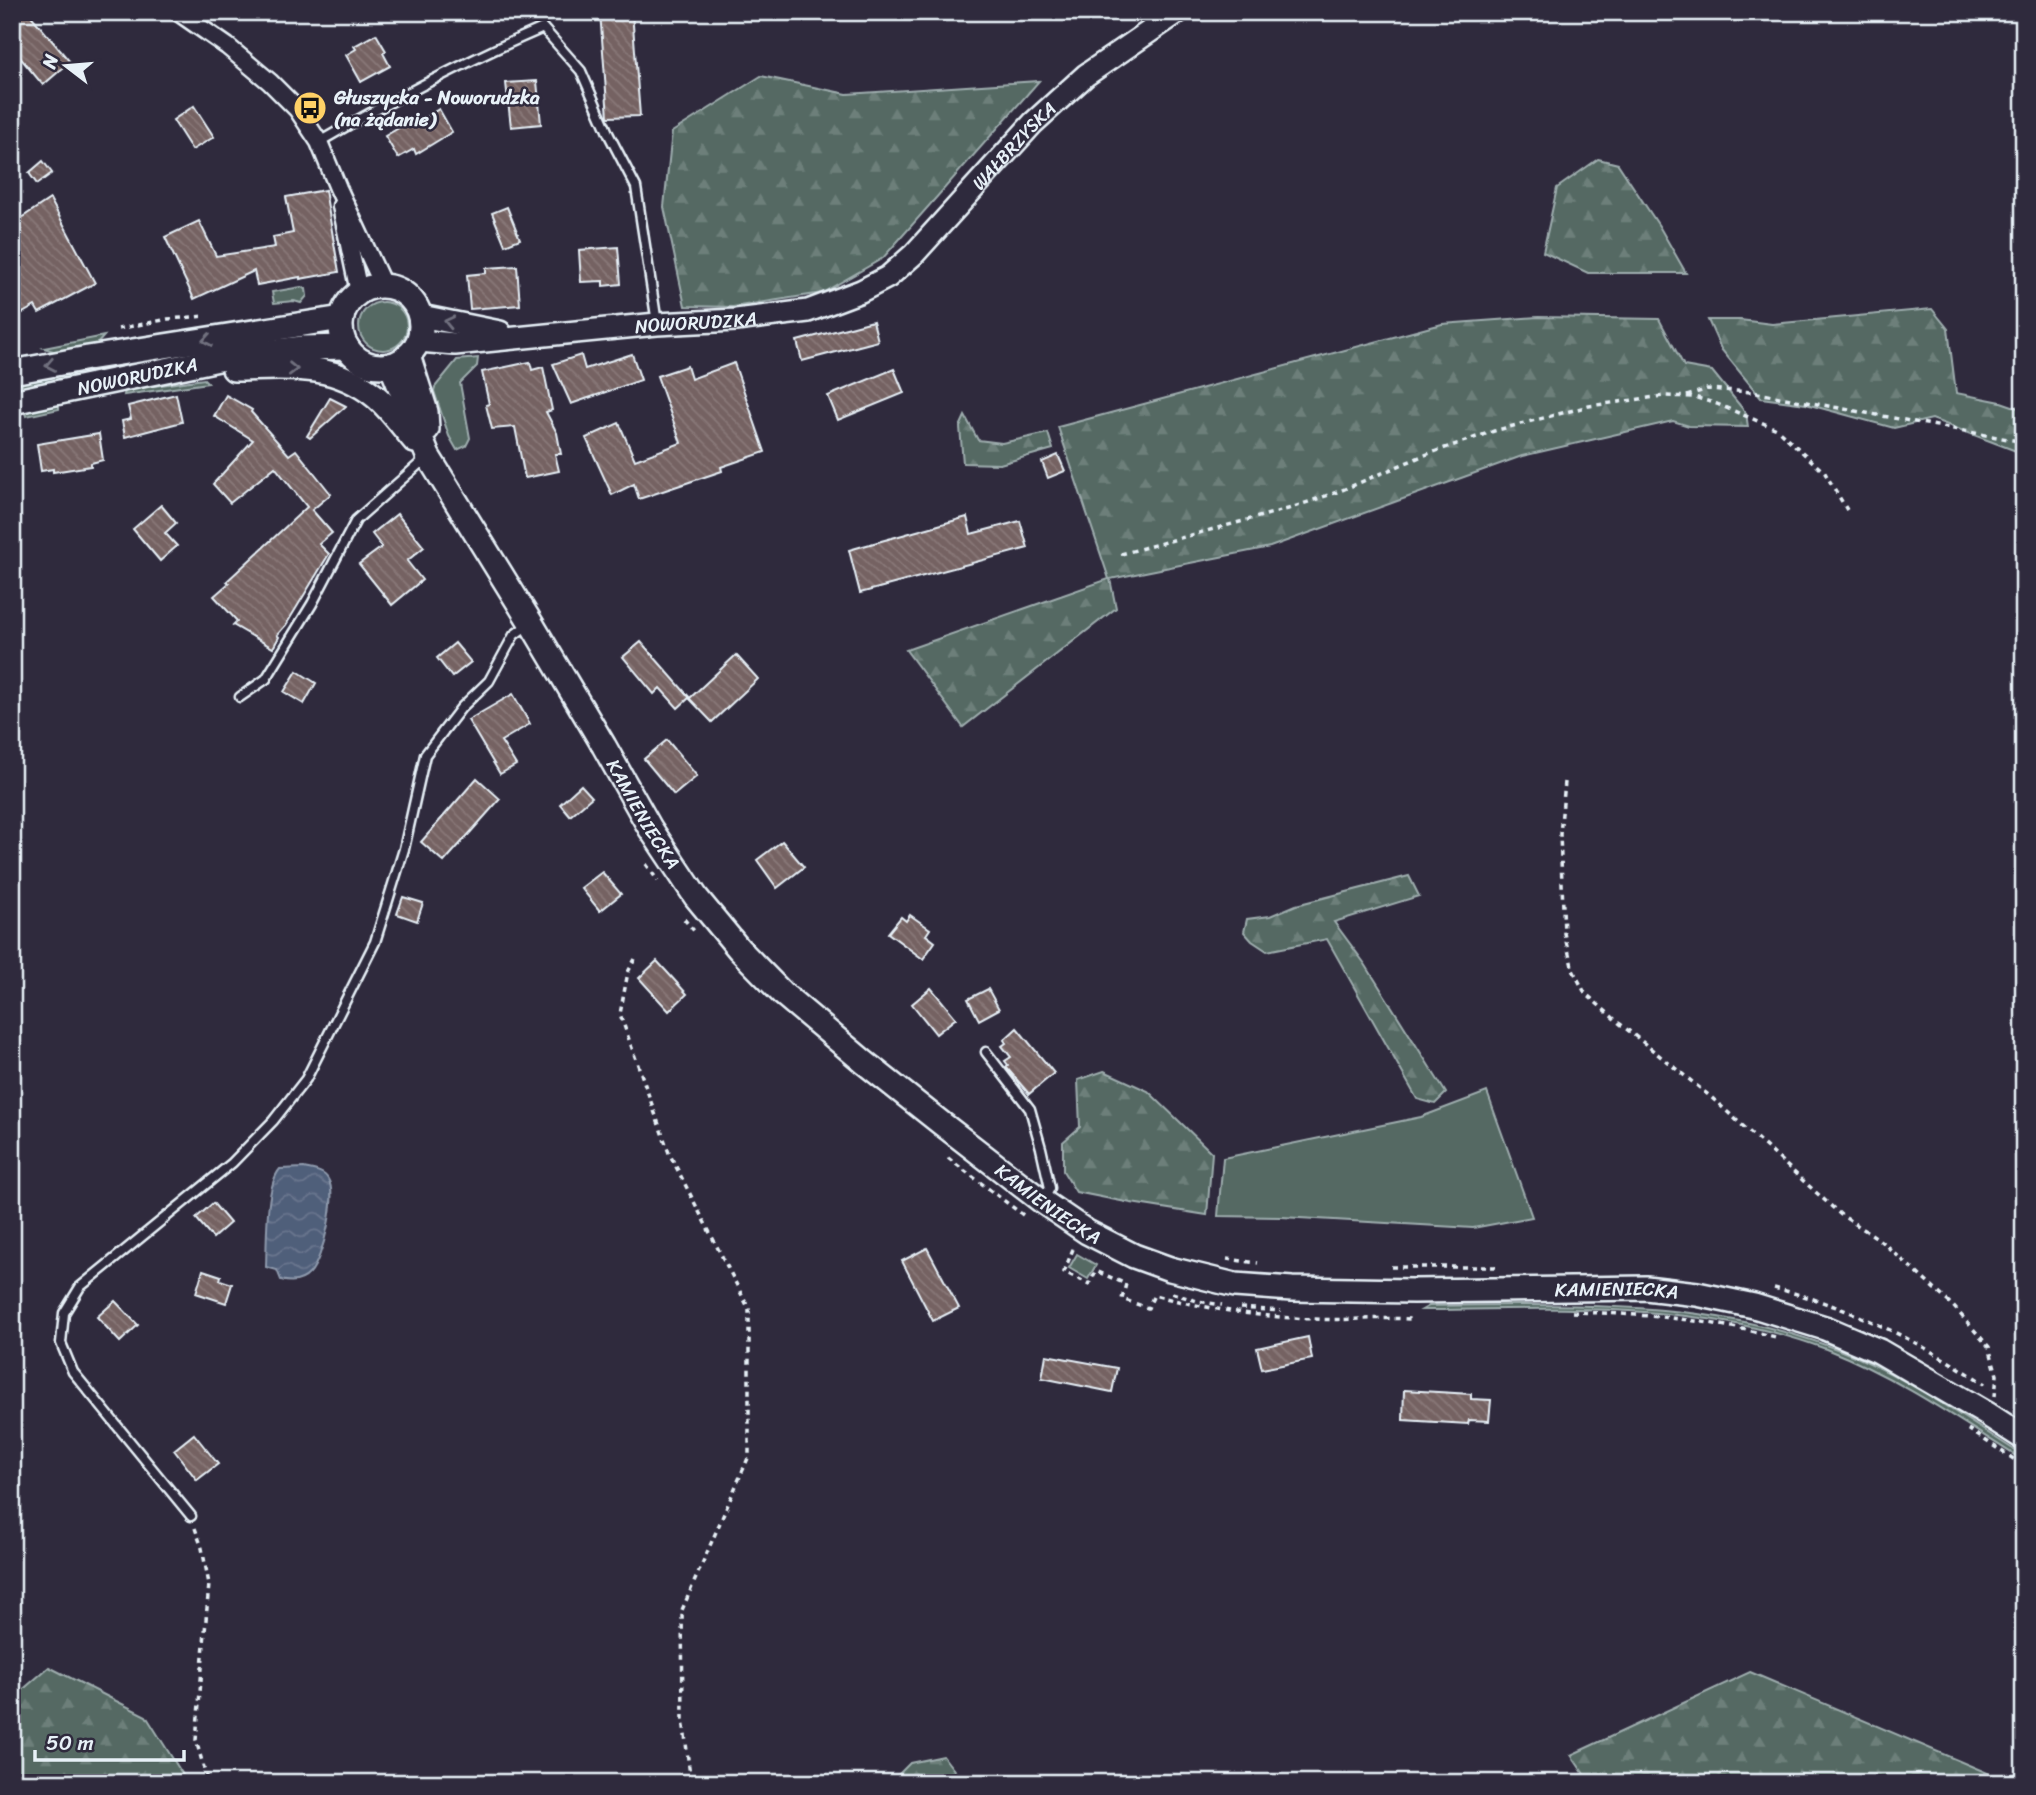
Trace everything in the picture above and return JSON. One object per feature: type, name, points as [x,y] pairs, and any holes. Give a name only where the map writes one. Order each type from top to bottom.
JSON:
[{"type":"main road","points":[[383,285],[407,294],[416,304],[422,329],[406,354],[378,366],[366,363],[347,347],[343,338],[342,318],[345,308],[359,292],[383,285]]},
{"type":"main road","name":"NOWORUDZKA","points":[[12,372],[342,318]]},
{"type":"main road","name":"NOWORUDZKA","points":[[12,402],[233,356],[303,348],[347,347]]},
{"type":"main road","name":"KAMIENIECKA","points":[[406,354],[426,412],[428,456],[531,622],[650,828],[696,897],[739,949],[782,993],[864,1062],[1042,1202],[1087,1232],[1134,1256],[1170,1269],[1235,1285],[1413,1291],[1646,1288],[1697,1294],[1754,1306],[1825,1328],[1879,1351],[2024,1438]]},
{"type":"main road","points":[[176,369],[302,368],[332,372],[357,384],[375,397],[428,456]]},
{"type":"street","points":[[178,12],[227,46],[270,82],[297,110],[319,142],[383,285]]},
{"type":"street","name":"WAŁBRZYSKA","points":[[861,291],[888,277],[914,254],[1033,123],[1086,75],[1178,12]]},
{"type":"street","points":[[338,188],[359,292]]},
{"type":"street","name":"NOWORUDZKA","points":[[406,354],[455,344],[657,324],[736,320],[808,311],[861,291]]},
{"type":"street","name":"NOWORUDZKA","points":[[421,316],[526,337]]},
{"type":"lane","points":[[319,142],[397,98],[490,51],[543,28],[581,71],[609,135],[636,187],[657,324]]},
{"type":"lane","points":[[240,697],[266,678],[312,604],[356,520],[428,456]]},
{"type":"lane","points":[[191,1516],[73,1372],[61,1343],[64,1313],[80,1287],[232,1163],[273,1121],[306,1079],[374,942],[404,849],[425,755],[460,708],[489,681],[514,635],[531,622]]},
{"type":"lane","points":[[986,1052],[1030,1109],[1050,1188],[1042,1202]]},
{"type":"path","points":[[1685,397],[1707,389],[1752,391],[2024,442]]},
{"type":"path","points":[[1121,554],[1288,509],[1340,491],[1422,456],[1494,431],[1589,406],[1663,396],[1694,397],[1777,429],[1825,473],[1847,509]]},
{"type":"path","points":[[1565,782],[1560,834],[1564,933],[1573,970],[1585,993],[1711,1097],[1841,1215],[1876,1237],[1953,1306],[1989,1347],[1997,1375],[1995,1395],[1987,1414]]},
{"type":"path","points":[[635,959],[628,972],[620,1014],[669,1153],[750,1309],[749,1456],[682,1610],[683,1719],[691,1783]]},
{"type":"path","points":[[1161,1290],[1197,1301],[1256,1311],[1282,1311]]},
{"type":"path","points":[[1569,1312],[1635,1314],[1712,1323],[1789,1341]]},
{"type":"path","points":[[1359,1313],[1410,1313]]},
{"type":"path","points":[[1966,1428],[2024,1466]]},
{"type":"path","points":[[191,1516],[202,1548],[209,1584],[196,1740],[208,1783]]},
{"type":"green space","points":[[761,76],[847,94],[1039,81],[883,258],[822,293],[733,307],[685,306],[664,207],[672,132]]},
{"type":"green space","points":[[1598,159],[1618,164],[1686,273],[1588,273],[1543,252],[1557,188]]},
{"type":"green space","points":[[301,287],[306,289],[307,296],[301,303],[274,303],[272,292]]},
{"type":"green space","points":[[383,302],[400,309],[407,326],[400,343],[383,350],[366,343],[359,326],[366,309]]},
{"type":"green space","points":[[1932,309],[1948,329],[1956,393],[2001,402],[2024,410],[2024,454],[1932,419],[1894,428],[1806,404],[1761,398],[1721,349],[1708,320],[1772,324]]},
{"type":"green space","points":[[1538,317],[1659,319],[1684,366],[1712,371],[1746,413],[1748,427],[1689,426],[1673,421],[1522,456],[1270,547],[1110,579],[1116,608],[963,727],[906,650],[1109,579],[1058,427],[1442,324]]},
{"type":"green space","points":[[295,332],[296,342],[127,367],[12,390],[12,382]]},
{"type":"green space","points":[[104,336],[97,344],[56,352],[44,348]]},
{"type":"green space","points":[[478,358],[477,366],[460,383],[470,438],[466,446],[457,450],[449,436],[434,391],[457,360]]},
{"type":"green space","points":[[204,379],[208,383],[124,395],[125,390]]},
{"type":"green space","points":[[59,403],[59,409],[26,416],[24,410]]},
{"type":"green space","points":[[965,416],[978,440],[1002,443],[1048,433],[1053,449],[1000,464],[963,463],[960,427]]},
{"type":"green space","points":[[1409,876],[1419,896],[1334,922],[1365,964],[1446,1093],[1435,1104],[1417,1099],[1327,939],[1267,951],[1244,932],[1247,919],[1270,916],[1296,905]]},
{"type":"green space","points":[[1104,1071],[1148,1091],[1212,1153],[1207,1215],[1076,1192],[1063,1171],[1063,1142],[1080,1127],[1078,1080]]},
{"type":"green space","points":[[1487,1092],[1532,1217],[1473,1228],[1218,1216],[1223,1158],[1421,1117]]},
{"type":"green space","points":[[1077,1254],[1096,1265],[1088,1279],[1069,1268]]},
{"type":"green space","points":[[1569,1305],[1653,1309],[1735,1320],[1776,1329],[1859,1358],[1902,1380],[2024,1456],[2024,1461],[1927,1400],[1878,1373],[1826,1349],[1777,1333],[1727,1322],[1626,1311],[1422,1310],[1429,1306]]},
{"type":"green space","points":[[49,1667],[146,1716],[188,1783],[12,1783],[12,1699]]},
{"type":"green space","points":[[1750,1672],[2011,1783],[1590,1783],[1571,1755]]},
{"type":"green space","points":[[943,1756],[964,1783],[890,1783],[910,1763]]},
{"type":"water","points":[[304,1168],[321,1173],[328,1179],[331,1198],[328,1227],[320,1255],[310,1273],[297,1281],[285,1281],[281,1280],[277,1270],[266,1267],[269,1201],[275,1177],[280,1169]]},
{"type":"building","points":[[12,12],[28,12],[70,62],[43,85],[12,48]]},
{"type":"building","points":[[600,12],[632,12],[640,116],[608,117]]},
{"type":"building","points":[[376,34],[386,51],[383,53],[390,66],[361,82],[346,55],[356,49],[354,46]]},
{"type":"building","points":[[537,81],[541,124],[511,127],[506,83]]},
{"type":"building","points":[[194,106],[214,137],[192,150],[173,120]]},
{"type":"building","points":[[439,109],[452,132],[416,154],[414,149],[398,158],[385,136],[409,122],[416,123]]},
{"type":"building","points":[[43,161],[52,173],[37,184],[29,173]]},
{"type":"building","points":[[325,190],[339,272],[257,285],[254,271],[194,299],[165,237],[199,221],[216,256],[275,247],[273,237],[293,233],[286,197]]},
{"type":"building","points":[[50,199],[95,283],[39,313],[35,306],[12,319],[12,224]]},
{"type":"building","points":[[507,207],[520,239],[505,245],[492,213]]},
{"type":"building","points":[[618,247],[621,284],[603,286],[603,281],[581,282],[579,250]]},
{"type":"building","points":[[517,266],[520,305],[470,309],[467,275],[486,273],[486,268]]},
{"type":"building","points":[[873,321],[878,341],[802,361],[797,341]]},
{"type":"building","points":[[632,354],[641,380],[571,404],[553,364],[581,355],[585,369]]},
{"type":"building","points":[[530,362],[532,370],[543,367],[552,410],[546,412],[557,433],[561,454],[555,454],[559,471],[525,478],[515,427],[492,429],[482,372]]},
{"type":"building","points":[[734,363],[765,452],[721,467],[722,471],[639,499],[634,484],[612,495],[586,438],[619,423],[635,460],[681,443],[657,376],[687,366],[691,379]]},
{"type":"building","points":[[894,369],[904,393],[838,420],[828,396]]},
{"type":"building","points":[[176,394],[182,422],[125,437],[122,421],[131,419],[128,406]]},
{"type":"building","points":[[226,395],[252,410],[289,455],[296,450],[331,494],[312,510],[332,533],[319,544],[329,554],[286,625],[277,635],[279,637],[273,648],[233,625],[237,621],[214,596],[307,507],[275,467],[230,503],[213,484],[253,440],[214,416]]},
{"type":"building","points":[[330,398],[346,406],[310,438],[307,436]]},
{"type":"building","points":[[99,434],[103,460],[91,463],[91,466],[53,472],[53,469],[41,471],[37,444]]},
{"type":"building","points":[[1058,455],[1065,471],[1048,478],[1042,462]]},
{"type":"building","points":[[161,505],[176,523],[165,533],[177,546],[160,561],[133,529]]},
{"type":"building","points":[[397,514],[424,547],[407,561],[422,580],[392,605],[359,564],[382,547],[372,534]]},
{"type":"building","points":[[967,517],[971,534],[1020,521],[1028,548],[860,593],[849,550]]},
{"type":"building","points":[[641,642],[690,698],[736,655],[758,679],[712,722],[689,698],[678,708],[660,688],[654,694],[623,657]]},
{"type":"building","points":[[455,643],[471,662],[452,677],[437,658]]},
{"type":"building","points":[[297,671],[316,683],[304,704],[284,692]]},
{"type":"building","points":[[513,694],[530,724],[501,741],[516,765],[500,774],[468,720]]},
{"type":"building","points":[[667,740],[697,776],[674,795],[644,759]]},
{"type":"building","points":[[477,778],[500,799],[444,862],[421,842]]},
{"type":"building","points":[[581,785],[592,797],[570,816],[560,804]]},
{"type":"building","points":[[782,841],[804,867],[777,888],[757,860]]},
{"type":"building","points":[[602,872],[621,894],[600,911],[581,888]]},
{"type":"building","points":[[403,897],[423,903],[417,921],[397,914]]},
{"type":"building","points":[[910,915],[930,929],[926,935],[935,942],[923,959],[888,933],[901,917],[906,921]]},
{"type":"building","points":[[657,961],[687,994],[669,1011],[639,978]]},
{"type":"building","points":[[931,988],[956,1018],[936,1034],[912,1004]]},
{"type":"building","points":[[988,989],[999,1009],[979,1020],[968,999]]},
{"type":"building","points":[[1017,1028],[1054,1073],[1029,1094],[1006,1067],[1008,1065],[1005,1061],[1011,1057],[1002,1046],[1006,1043],[1004,1040]]},
{"type":"building","points":[[213,1203],[230,1223],[213,1238],[196,1218]]},
{"type":"building","points":[[927,1248],[959,1308],[933,1321],[902,1261]]},
{"type":"building","points":[[203,1270],[221,1276],[220,1280],[232,1284],[226,1303],[196,1293]]},
{"type":"building","points":[[115,1301],[138,1325],[120,1342],[97,1317]]},
{"type":"building","points":[[1308,1337],[1312,1359],[1262,1369],[1257,1348]]},
{"type":"building","points":[[1046,1355],[1117,1368],[1112,1392],[1042,1378]]},
{"type":"building","points":[[1404,1390],[1471,1394],[1471,1399],[1491,1400],[1489,1421],[1469,1420],[1468,1424],[1403,1420]]},
{"type":"building","points":[[194,1434],[218,1464],[197,1480],[174,1450]]},
{"type":"place","name":"Głuszycka - Noworudzka (na żądanie)","points":[[310,108]]}]
